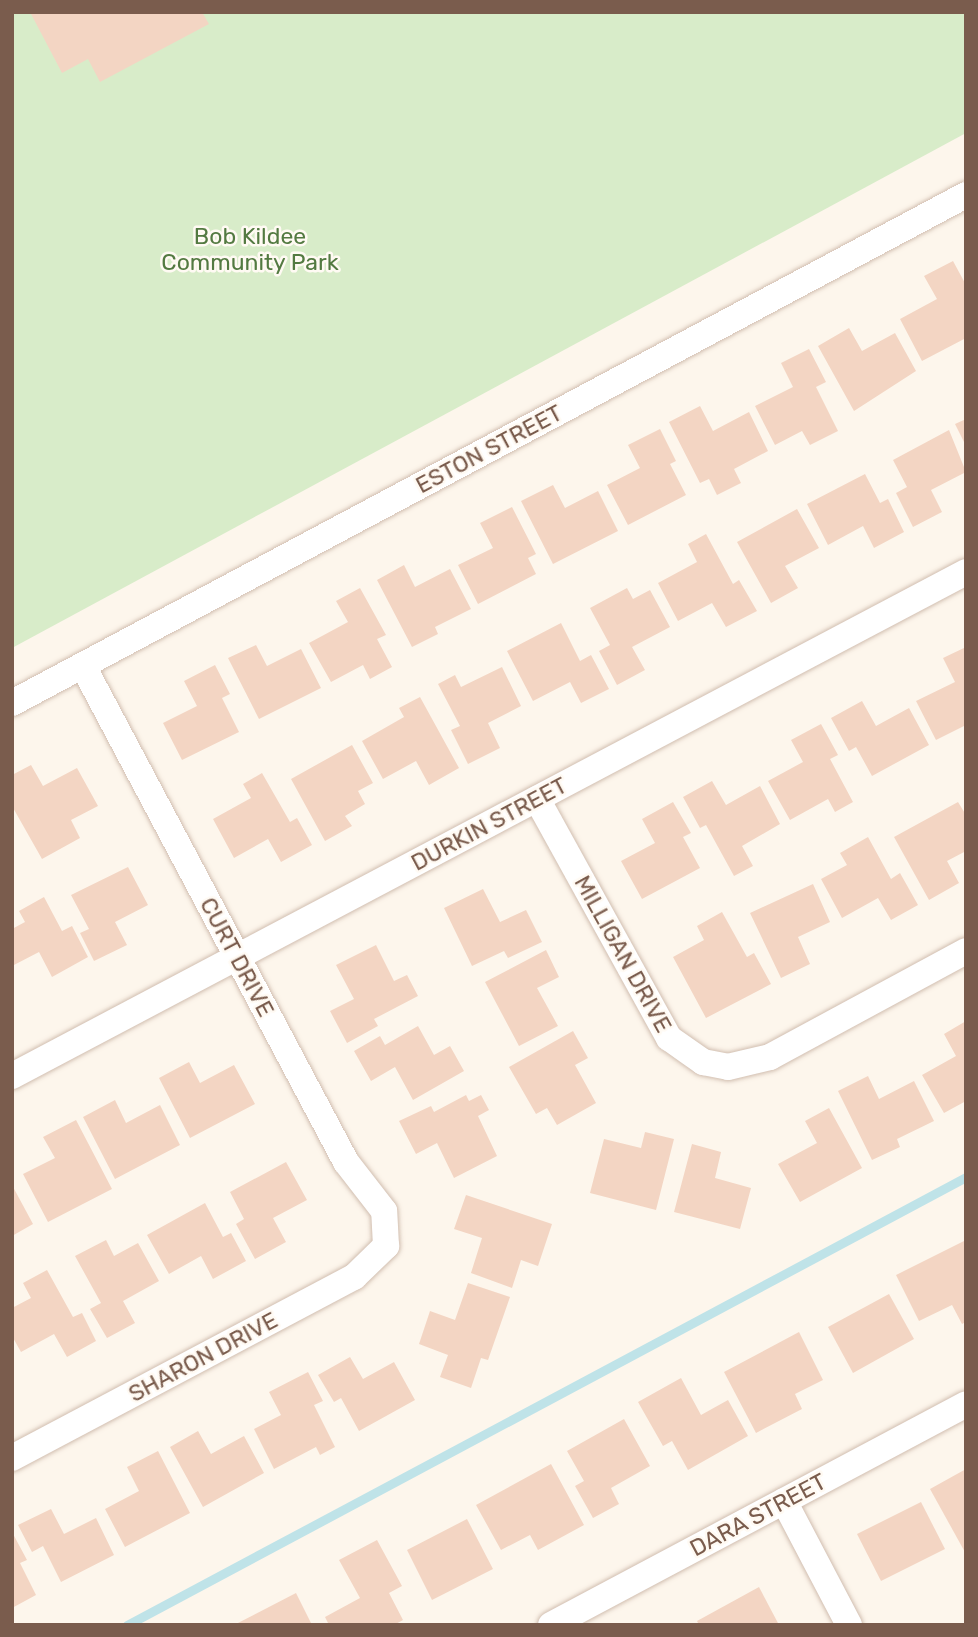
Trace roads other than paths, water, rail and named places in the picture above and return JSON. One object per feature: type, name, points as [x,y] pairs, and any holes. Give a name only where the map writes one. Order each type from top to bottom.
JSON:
[{"type":"street","name":"ESTON STREET","points":[[12,703],[966,195]]},
{"type":"street","name":"DURKIN STREET","points":[[12,1076],[966,572]]},
{"type":"street","name":"CURT DRIVE","points":[[83,666],[346,1162],[384,1211],[386,1246]]},
{"type":"street","name":"MILLIGAN DRIVE","points":[[537,799],[669,1038],[703,1062],[728,1067],[761,1060],[966,951]]},
{"type":"street","name":"SHARON DRIVE","points":[[12,1458],[354,1277],[386,1246]]},
{"type":"street","name":"DARA STREET","points":[[551,1625],[966,1404]]},
{"type":"street","points":[[784,1501],[849,1625]]},
{"type":"waterway","points":[[127,1625],[966,1177]]},
{"type":"park label","name":"Bob Kildee Community Park","points":[[250,249]]}]
